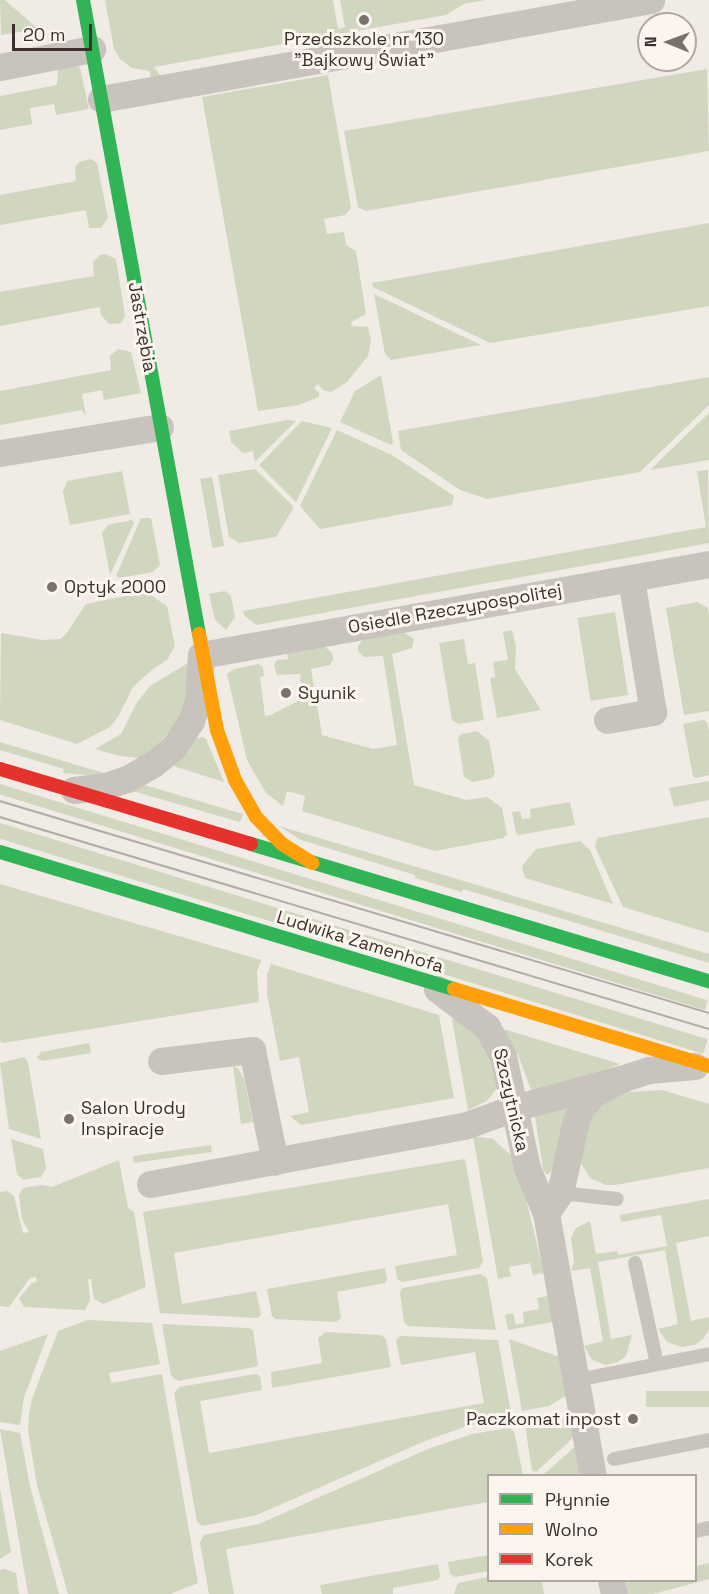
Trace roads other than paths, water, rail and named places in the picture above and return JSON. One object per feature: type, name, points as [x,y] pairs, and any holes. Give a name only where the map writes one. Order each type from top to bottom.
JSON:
[{"type":"main road","name":"Jastrzębia","points":[[83,0],[201,655],[220,742],[243,796],[274,838],[294,853],[313,863]]},
{"type":"main road","points":[[0,768],[709,981]]},
{"type":"main road","name":"Ludwika Zamenhofa","points":[[0,852],[709,1066]]},
{"type":"street","points":[[101,99],[651,0]]},
{"type":"street","points":[[0,67],[92,50]]},
{"type":"street","points":[[0,453],[160,427]]},
{"type":"street","name":"Osiedle Rzeczypospolitej","points":[[201,655],[709,564]]},
{"type":"street","points":[[607,720],[653,712],[631,579]]},
{"type":"street","name":"Jastrzębia","points":[[69,790],[105,786],[127,779],[153,764],[174,747],[190,721],[198,700],[201,655]]},
{"type":"street","name":"Szczytnicka","points":[[426,980],[482,1022],[493,1034],[503,1056],[527,1168],[553,1203]]},
{"type":"street","points":[[160,1061],[252,1050],[275,1162]]},
{"type":"street","name":"Szczytnicka","points":[[604,1467],[577,1380],[553,1203],[581,1108],[597,1090],[621,1079],[669,1067],[709,1066]]},
{"type":"street","points":[[150,1184],[464,1126],[514,1108],[621,1079]]},
{"type":"lane","points":[[553,1203],[617,1199]]},
{"type":"lane","points":[[636,1263],[657,1364]]},
{"type":"lane","points":[[577,1380],[709,1354]]},
{"type":"lane","points":[[604,1467],[709,1440]]},
{"type":"tram line","points":[[0,801],[709,1013]]},
{"type":"tram line","points":[[0,817],[709,1029]]},
{"type":"place","name":"Przedszkole nr 130 \"Bajkowy Świat\"","points":[[364,20]]},
{"type":"place","name":"Optyk 2000","points":[[52,587]]},
{"type":"place","name":"Syunik","points":[[286,693]]},
{"type":"place","name":"Salon Urody Inspiracje","points":[[69,1119]]},
{"type":"place","name":"Paczkomat inpost","points":[[633,1419]]}]
